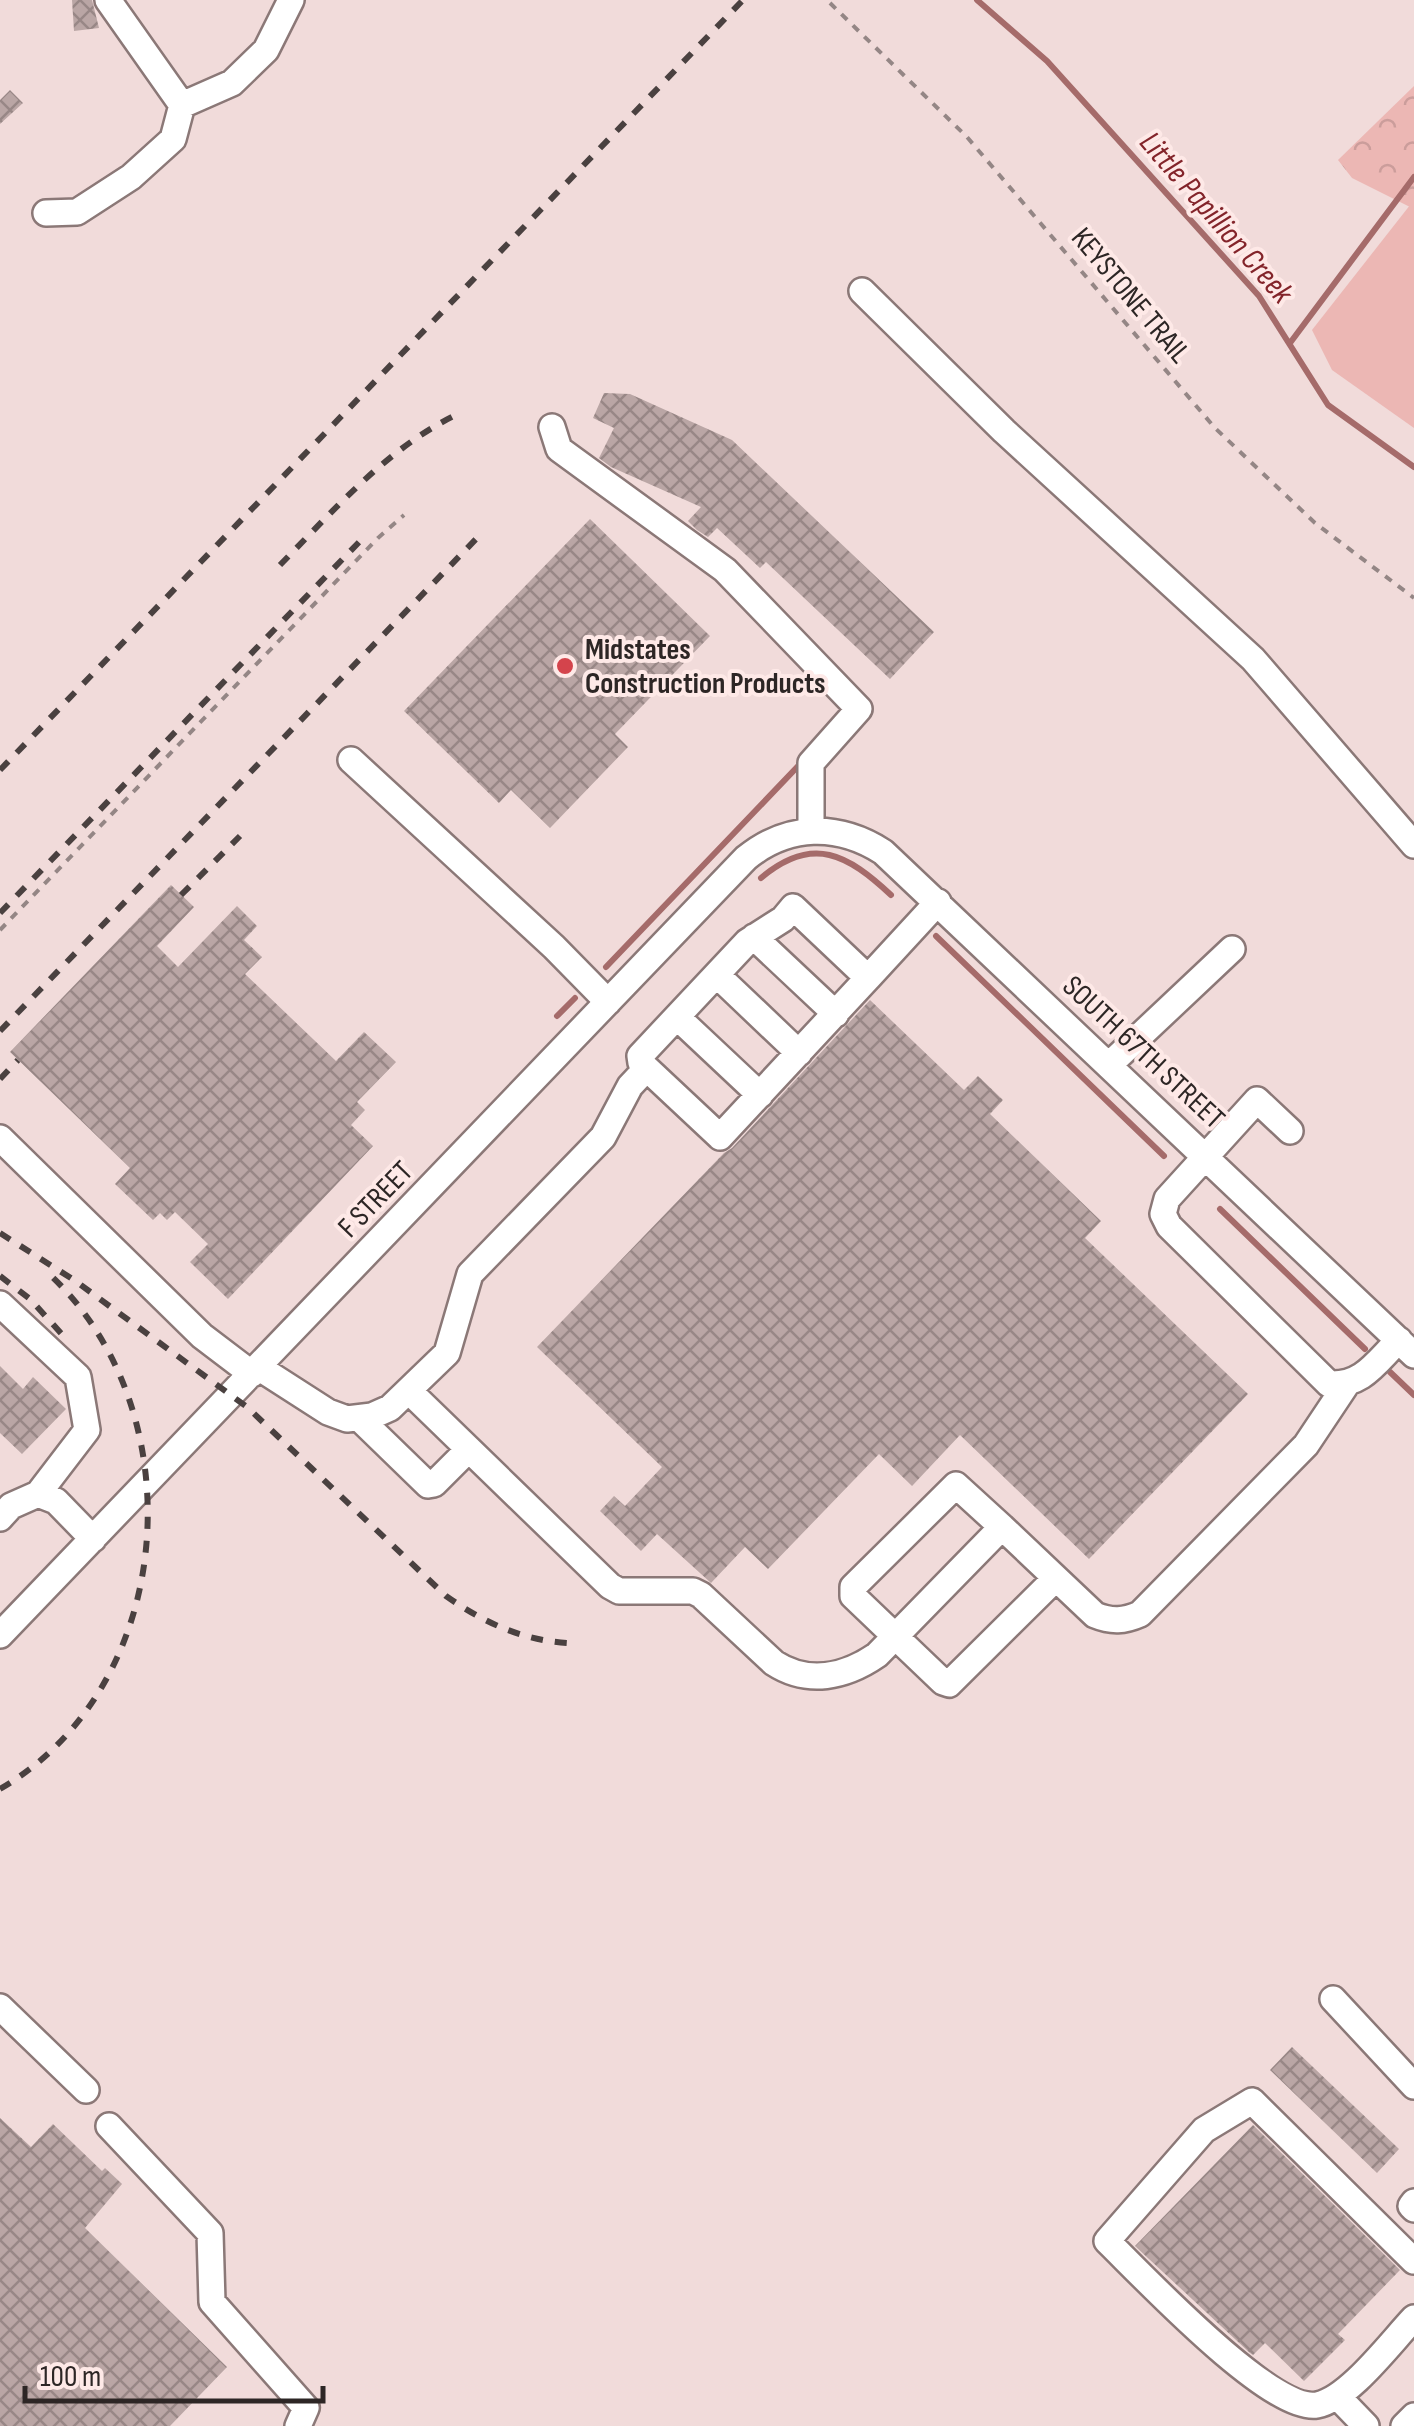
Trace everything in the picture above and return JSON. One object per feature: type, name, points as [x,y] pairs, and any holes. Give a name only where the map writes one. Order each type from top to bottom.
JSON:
[{"type":"street","points":[[108,0],[182,105]]},
{"type":"street","points":[[182,105],[232,83],[266,50],[291,0]]},
{"type":"street","points":[[46,213],[77,212],[131,177],[173,139],[182,105]]},
{"type":"street","points":[[862,291],[1004,431],[1253,659],[1414,845]]},
{"type":"street","points":[[552,428],[559,449],[725,570],[859,710],[812,762],[811,830]]},
{"type":"street","points":[[351,760],[554,947],[608,1002]]},
{"type":"street","name":"SOUTH 67TH STREET","points":[[811,830],[866,841],[938,902],[1406,1348]]},
{"type":"street","name":"F STREET","points":[[0,1635],[746,858],[772,840],[811,830]]},
{"type":"street","points":[[868,978],[793,907],[754,937],[676,1017],[640,1056],[641,1064],[720,1137],[836,1014],[938,902]]},
{"type":"street","points":[[754,937],[836,1014]]},
{"type":"street","points":[[1110,1064],[1232,949]]},
{"type":"street","points":[[716,976],[799,1053]]},
{"type":"street","points":[[676,1017],[760,1095]]},
{"type":"street","points":[[0,1138],[202,1336],[328,1412],[360,1418],[390,1408],[447,1353],[470,1274],[603,1138],[630,1086],[646,1069]]},
{"type":"street","points":[[1290,1131],[1257,1100],[1167,1199],[1163,1214],[1168,1226],[1329,1384],[1346,1385],[1360,1379],[1406,1348]]},
{"type":"street","points":[[0,1304],[78,1377],[86,1430],[38,1494],[11,1506],[0,1518]]},
{"type":"street","points":[[1055,1579],[949,1684],[853,1596],[853,1587],[956,1485],[1095,1616],[1127,1620],[1140,1614],[1306,1445],[1346,1385]]},
{"type":"street","points":[[409,1391],[610,1586],[619,1591],[693,1591],[788,1672],[809,1678],[861,1666],[895,1637],[1002,1527]]},
{"type":"street","points":[[360,1418],[428,1485],[434,1484],[469,1449]]},
{"type":"street","points":[[38,1494],[56,1502],[93,1538]]},
{"type":"street","points":[[1332,2000],[1414,2086]]},
{"type":"street","points":[[0,2007],[86,2090]]},
{"type":"street","points":[[1414,2261],[1252,2101],[1204,2130],[1106,2241],[1240,2368],[1283,2396],[1314,2406],[1338,2397],[1414,2318]]},
{"type":"street","points":[[109,2126],[210,2233],[212,2302],[306,2408],[298,2426]]},
{"type":"street","points":[[1338,2397],[1366,2426]]},
{"type":"street","points":[[1404,2426],[1414,2416]]},
{"type":"path","name":"KEYSTONE TRAIL","points":[[830,4],[967,136],[1215,428],[1315,523],[1414,598]]},
{"type":"path","points":[[0,930],[404,515]]},
{"type":"green space","points":[[1414,86],[1414,209],[1352,178],[1338,160]]},
{"type":"green space","points":[[1414,200],[1414,428],[1332,370],[1312,330]]},
{"type":"building","points":[[72,0],[92,0],[99,28],[74,31]]},
{"type":"building","points":[[10,90],[23,103],[0,124],[0,100]]},
{"type":"building","points":[[604,393],[630,394],[732,440],[934,632],[890,679],[766,562],[760,568],[717,528],[708,537],[697,530],[688,521],[701,507],[599,458],[614,428],[593,418]]},
{"type":"building","name":"Midstates Construction Products","points":[[590,519],[710,636],[615,734],[628,747],[550,828],[511,790],[499,803],[404,711]]},
{"type":"building","points":[[171,885],[194,907],[157,946],[178,967],[237,906],[257,926],[244,940],[262,957],[245,974],[336,1061],[364,1032],[396,1062],[357,1102],[365,1110],[351,1125],[373,1146],[228,1299],[190,1262],[208,1244],[175,1212],[167,1220],[160,1213],[153,1220],[115,1184],[130,1168],[10,1052]]},
{"type":"building","points":[[870,1000],[964,1090],[978,1076],[1003,1100],[990,1114],[1101,1221],[1085,1238],[1248,1394],[1089,1559],[960,1435],[912,1486],[879,1454],[768,1569],[745,1547],[711,1583],[657,1534],[641,1551],[600,1511],[614,1496],[625,1506],[662,1467],[537,1347]]},
{"type":"building","points":[[0,1366],[23,1389],[33,1377],[66,1409],[22,1454],[0,1433]]},
{"type":"building","points":[[1292,2047],[1399,2149],[1377,2173],[1270,2070]]},
{"type":"building","points":[[0,2118],[31,2147],[53,2124],[102,2171],[105,2168],[122,2184],[85,2228],[227,2367],[170,2426],[0,2426]]},
{"type":"building","points":[[1253,2125],[1400,2270],[1338,2334],[1345,2340],[1304,2381],[1265,2343],[1253,2355],[1250,2353],[1135,2246]]},
{"type":"waterway","name":"Little Papillion Creek","points":[[977,0],[1047,61],[1259,296],[1328,405],[1414,467]]},
{"type":"waterway","points":[[1290,343],[1414,177]]},
{"type":"waterway","points":[[606,967],[802,762]]},
{"type":"waterway","points":[[761,878],[780,864],[814,853],[845,860],[891,895]]},
{"type":"waterway","points":[[936,936],[1164,1156]]},
{"type":"waterway","points":[[557,1016],[575,998]]},
{"type":"waterway","points":[[1220,1209],[1365,1349]]},
{"type":"waterway","points":[[1390,1372],[1414,1395]]},
{"type":"railway","points":[[0,770],[743,0]]},
{"type":"railway","points":[[280,565],[387,460],[462,412]]},
{"type":"railway","points":[[0,913],[365,536]]},
{"type":"railway","points":[[0,1031],[478,537]]},
{"type":"railway","points":[[181,895],[240,836]]},
{"type":"railway","points":[[0,1079],[18,1060]]},
{"type":"railway","points":[[0,1233],[74,1280],[247,1407],[446,1596],[503,1628],[567,1643]]},
{"type":"railway","points":[[0,1789],[59,1743],[104,1684],[133,1616],[146,1543],[145,1469],[128,1396],[95,1329],[47,1272]]},
{"type":"railway","points":[[0,1276],[30,1299],[68,1341]]},
{"type":"place","name":"Midstates Construction Products","points":[[565,666]]}]
